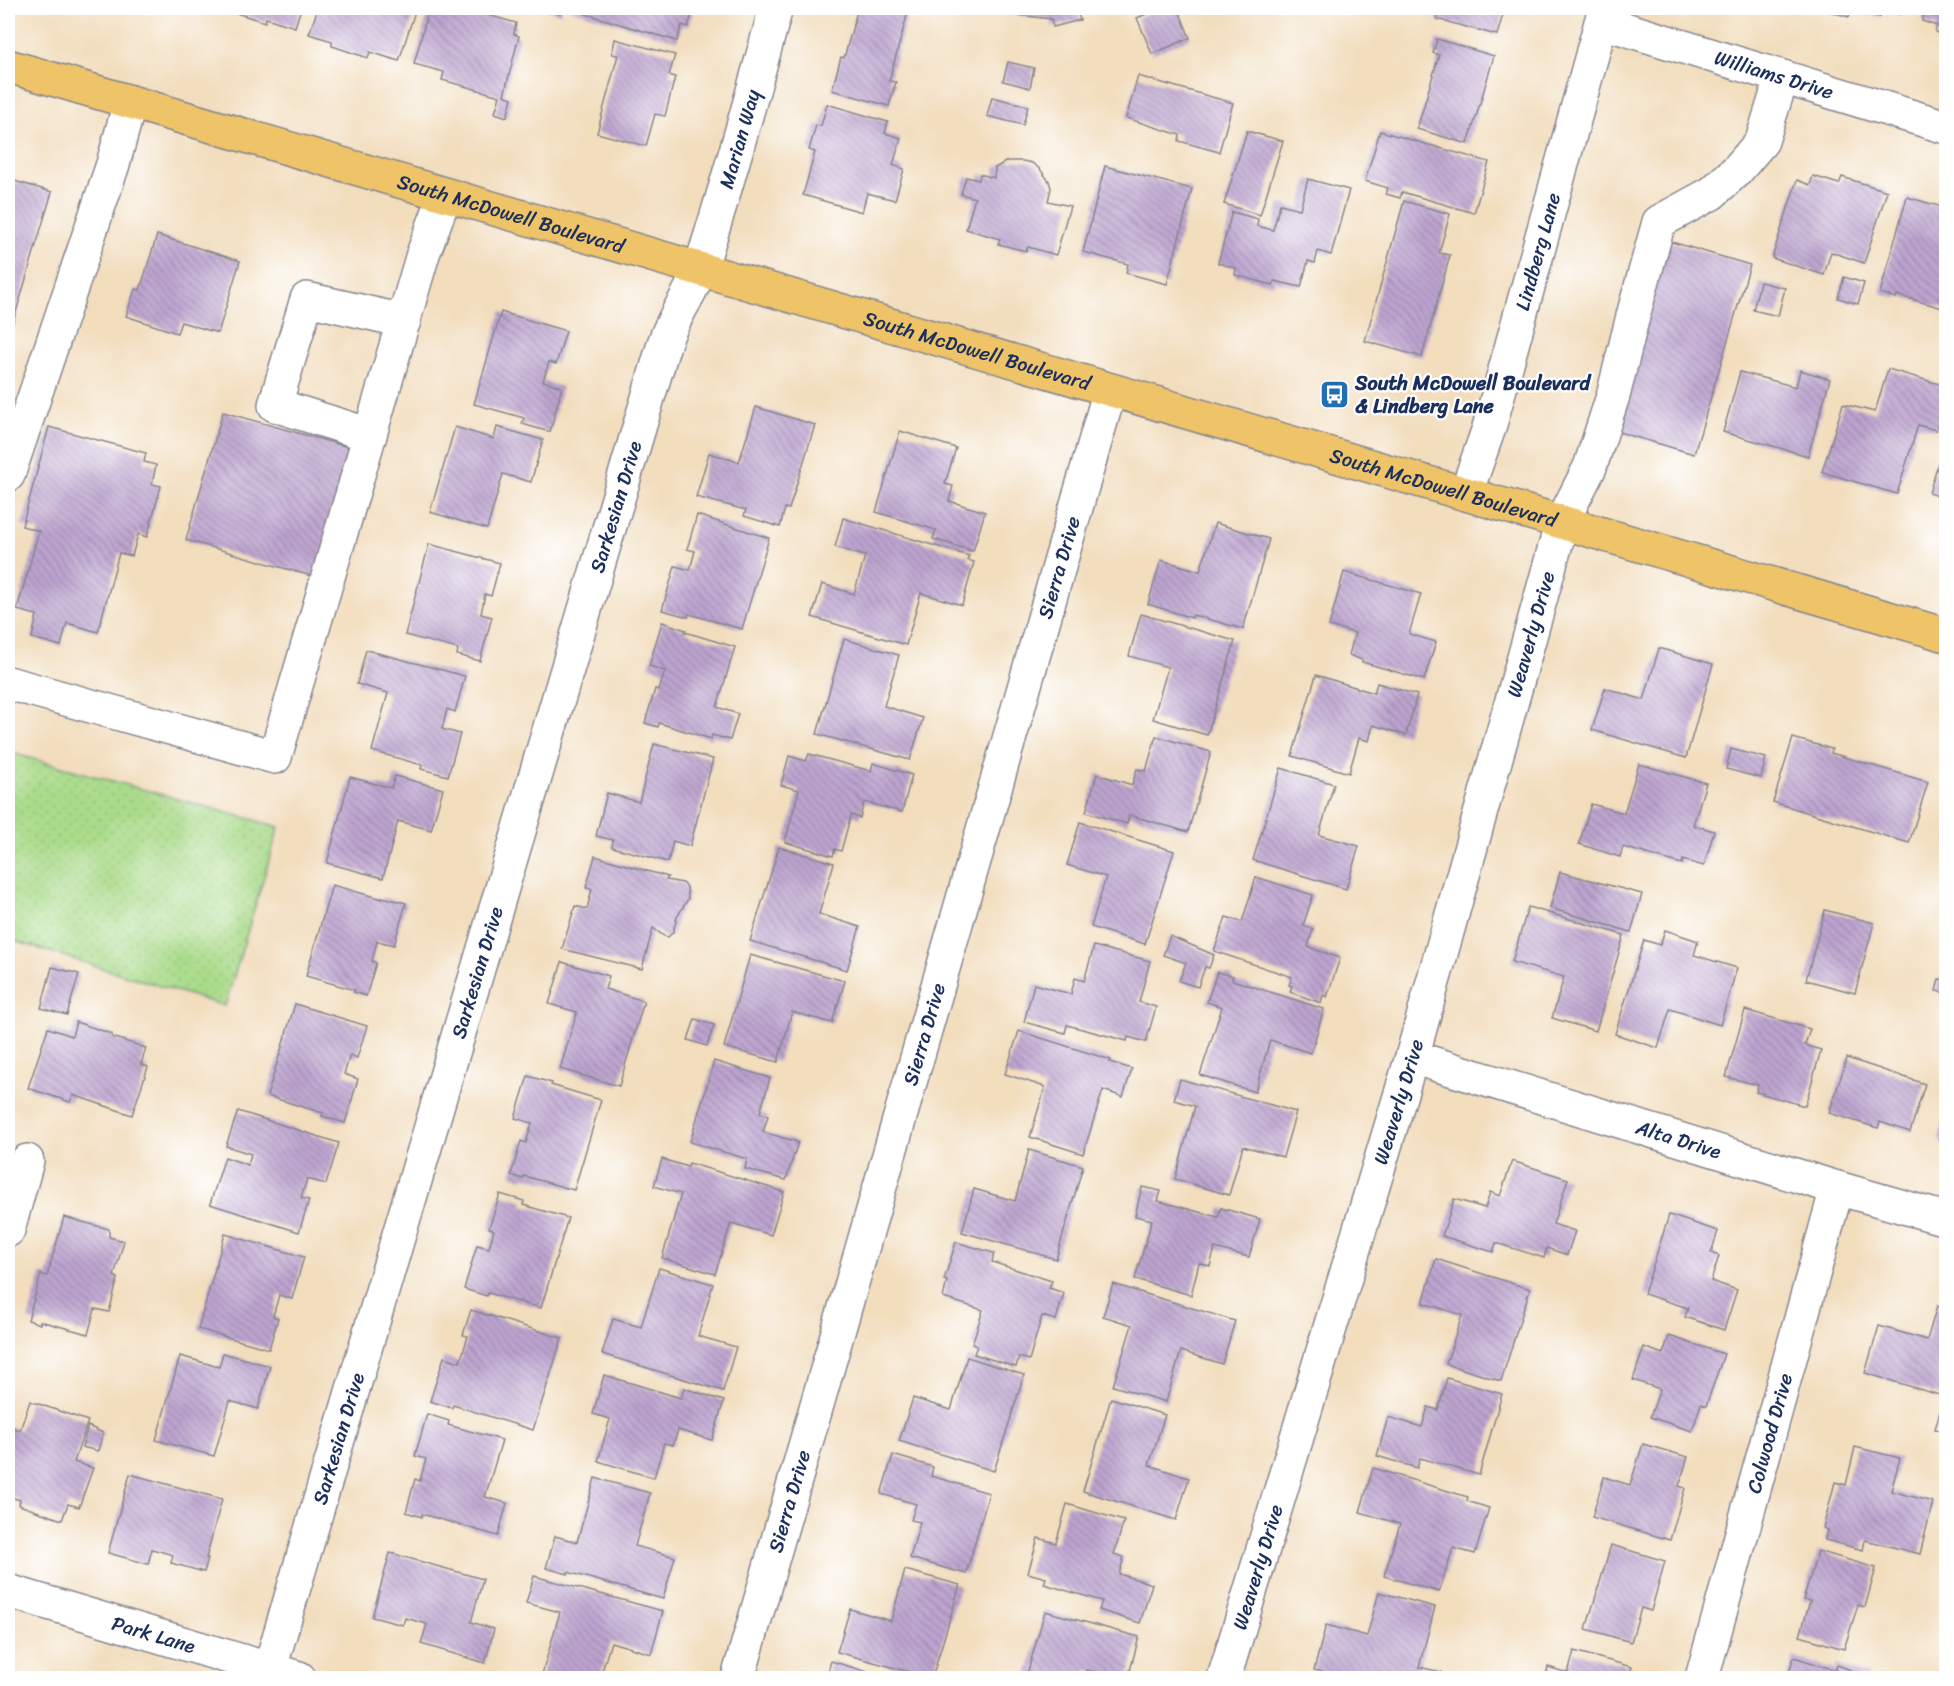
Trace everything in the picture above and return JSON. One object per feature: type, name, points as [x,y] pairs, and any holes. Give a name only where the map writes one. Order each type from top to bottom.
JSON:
[{"type":"main road","name":"South McDowell Boulevard","points":[[8,66],[1947,635]]},
{"type":"street","name":"Marian Way","points":[[700,269],[776,8]]},
{"type":"street","name":"Williams Drive","points":[[1604,15],[1782,77],[1947,127]]},
{"type":"street","name":"Lindberg Lane","points":[[1466,494],[1489,428],[1604,15]]},
{"type":"street","name":"Weaverly Drive","points":[[1224,1678],[1412,1057],[1562,522],[1590,467],[1613,396],[1659,222],[1712,193],[1762,141],[1782,77]]},
{"type":"street","points":[[8,475],[113,164],[130,102]]},
{"type":"street","points":[[8,683],[274,757],[423,254],[445,195]]},
{"type":"street","name":"Sarkesian Drive","points":[[279,1676],[664,344],[700,269]]},
{"type":"street","points":[[370,435],[275,405],[307,298],[404,321]]},
{"type":"street","name":"Sierra Drive","points":[[738,1678],[1110,390]]},
{"type":"street","name":"Alta Drive","points":[[1412,1057],[1837,1188],[1947,1219]]},
{"type":"street","points":[[8,1230],[27,1161]]},
{"type":"street","name":"Colwood Drive","points":[[1702,1678],[1837,1188]]},
{"type":"street","name":"Park Lane","points":[[8,1590],[279,1676]]},
{"type":"green space","points":[[8,752],[279,827],[225,1006],[8,939]]},
{"type":"building","points":[[220,8],[301,8],[295,27],[266,18],[265,22]]},
{"type":"building","points":[[318,8],[416,8],[399,61],[370,52],[368,58],[332,46],[332,41],[309,34]]},
{"type":"building","points":[[429,8],[464,8],[516,23],[514,34],[519,36],[504,95],[512,98],[507,117],[495,113],[500,96],[442,80],[444,72],[414,64]]},
{"type":"building","points":[[541,8],[562,8],[560,14]]},
{"type":"building","points":[[566,8],[694,8],[688,27],[682,25],[677,41]]},
{"type":"building","points":[[858,8],[891,8],[908,12],[889,81],[896,82],[889,106],[832,90]]},
{"type":"building","points":[[1012,8],[1076,8],[1080,20],[1053,27],[1051,19],[1010,14]]},
{"type":"building","points":[[1161,8],[1178,8],[1190,38],[1152,54],[1137,18]]},
{"type":"building","points":[[1439,8],[1511,8],[1510,12],[1504,11],[1497,35],[1436,19]]},
{"type":"building","points":[[1819,8],[1901,8],[1899,14],[1882,10],[1880,17],[1851,9],[1849,17]]},
{"type":"building","points":[[1926,8],[1946,8],[1946,36],[1935,32],[1937,26],[1922,21]]},
{"type":"building","points":[[615,39],[675,55],[669,75],[675,77],[665,116],[655,114],[646,146],[597,133],[618,55],[612,54]]},
{"type":"building","points":[[1437,39],[1494,56],[1468,144],[1417,129],[1439,55],[1433,53]]},
{"type":"building","points":[[1008,62],[1034,68],[1030,88],[1003,81]]},
{"type":"building","points":[[1138,76],[1233,103],[1219,152],[1179,141],[1180,135],[1126,118]]},
{"type":"building","points":[[992,97],[1028,106],[1023,125],[987,116]]},
{"type":"building","points":[[827,104],[888,122],[885,133],[901,138],[893,165],[904,169],[895,200],[867,193],[862,212],[803,195],[815,152],[809,150],[816,125],[821,126]]},
{"type":"building","points":[[1247,131],[1283,141],[1260,215],[1224,204]]},
{"type":"building","points":[[1380,131],[1489,162],[1474,213],[1402,192],[1400,198],[1386,194],[1388,188],[1365,181]]},
{"type":"building","points":[[1007,161],[1032,163],[1049,181],[1051,188],[1048,201],[1070,206],[1056,255],[1028,247],[1026,251],[998,244],[1000,239],[966,229],[975,198],[961,194],[966,177],[979,180],[980,174],[994,178],[995,168]]},
{"type":"building","points":[[1105,166],[1192,189],[1167,284],[1126,273],[1128,264],[1083,252]]},
{"type":"building","points":[[1813,176],[1839,184],[1842,177],[1887,191],[1864,263],[1831,252],[1824,275],[1772,258],[1797,180],[1810,185]]},
{"type":"building","points":[[8,179],[52,192],[11,329],[8,328]]},
{"type":"building","points":[[1308,179],[1349,190],[1331,255],[1318,251],[1315,263],[1308,261],[1301,287],[1274,281],[1273,285],[1235,275],[1236,268],[1218,263],[1232,212],[1258,219],[1257,226],[1273,230],[1280,204],[1300,209]]},
{"type":"building","points":[[1907,197],[1946,208],[1946,309],[1897,295],[1896,298],[1880,293]]},
{"type":"building","points":[[1404,201],[1450,214],[1439,253],[1450,255],[1422,357],[1365,341]]},
{"type":"building","points":[[157,235],[240,261],[218,333],[181,322],[177,333],[126,316],[135,289],[140,290]]},
{"type":"building","points":[[1665,240],[1750,265],[1694,454],[1608,429]]},
{"type":"building","points":[[1844,277],[1864,283],[1858,304],[1838,298]]},
{"type":"building","points":[[1760,282],[1785,288],[1778,316],[1753,310]]},
{"type":"building","points":[[501,312],[566,331],[556,364],[549,362],[543,381],[562,387],[550,432],[522,424],[524,418],[474,404]]},
{"type":"building","points":[[1888,369],[1946,386],[1936,430],[1918,425],[1897,494],[1822,472],[1843,404],[1875,412]]},
{"type":"building","points":[[1800,370],[1830,379],[1808,456],[1723,432],[1740,372],[1796,387]]},
{"type":"building","points":[[756,407],[815,425],[789,509],[785,508],[780,527],[744,516],[746,510],[696,497],[709,453],[739,462]]},
{"type":"building","points":[[223,412],[359,450],[322,579],[186,540]]},
{"type":"building","points":[[49,427],[146,453],[144,462],[156,465],[152,484],[161,486],[147,537],[138,534],[132,556],[119,553],[98,632],[67,623],[61,646],[32,638],[37,615],[17,610],[39,531],[22,526]]},
{"type":"building","points":[[455,427],[494,439],[497,427],[543,440],[531,482],[503,474],[487,529],[430,512]]},
{"type":"building","points":[[900,431],[956,448],[945,484],[953,486],[949,501],[985,512],[973,551],[933,539],[936,530],[876,512]]},
{"type":"building","points":[[1946,437],[1946,508],[1941,506],[1943,498],[1929,493]]},
{"type":"building","points":[[697,515],[769,538],[742,629],[689,614],[688,617],[662,610],[675,566],[690,570],[695,551],[687,549]]},
{"type":"building","points":[[843,518],[969,556],[967,560],[974,562],[962,605],[921,593],[906,645],[812,617],[822,584],[854,594],[865,556],[835,547]]},
{"type":"building","points":[[1215,523],[1269,539],[1243,629],[1193,615],[1192,618],[1148,604],[1161,560],[1200,571]]},
{"type":"building","points":[[429,544],[500,563],[491,596],[485,594],[481,614],[492,617],[480,661],[457,655],[458,649],[405,635]]},
{"type":"building","points":[[1344,572],[1421,594],[1409,634],[1436,642],[1424,680],[1362,662],[1349,655],[1355,633],[1329,626]]},
{"type":"building","points":[[1141,614],[1235,641],[1207,735],[1153,719],[1168,667],[1129,656]]},
{"type":"building","points":[[662,622],[686,630],[685,632],[735,647],[717,707],[738,714],[730,740],[712,735],[711,739],[659,723],[658,727],[645,723],[655,689],[659,690],[665,671],[649,666]]},
{"type":"building","points":[[844,639],[899,655],[884,706],[923,718],[910,760],[817,734]]},
{"type":"building","points":[[1659,648],[1713,664],[1686,758],[1592,730],[1605,688],[1644,700]]},
{"type":"building","points":[[366,650],[465,676],[455,712],[447,709],[442,729],[460,734],[448,776],[421,769],[422,765],[372,751],[388,693],[357,684]]},
{"type":"building","points":[[1316,675],[1374,693],[1377,683],[1417,695],[1406,735],[1373,725],[1369,741],[1359,738],[1349,773],[1292,756]]},
{"type":"building","points":[[1156,736],[1211,752],[1188,832],[1129,815],[1127,824],[1086,812],[1097,774],[1132,785],[1137,769],[1146,771]]},
{"type":"building","points":[[1793,738],[1832,749],[1831,753],[1928,782],[1909,843],[1773,802]]},
{"type":"building","points":[[654,744],[713,759],[690,846],[673,841],[668,862],[612,847],[613,840],[596,836],[607,793],[639,802]]},
{"type":"building","points":[[1731,749],[1766,758],[1761,778],[1726,769]]},
{"type":"building","points":[[809,754],[871,771],[873,763],[912,775],[902,812],[864,802],[860,818],[851,815],[841,851],[835,849],[833,856],[785,842],[799,790],[781,785],[789,756],[806,761]]},
{"type":"building","points":[[1639,764],[1706,783],[1693,825],[1714,831],[1704,866],[1683,860],[1682,864],[1623,847],[1620,857],[1579,844],[1591,804],[1624,813]]},
{"type":"building","points":[[1281,768],[1334,784],[1319,835],[1359,846],[1346,889],[1253,860]]},
{"type":"building","points":[[395,776],[443,789],[431,830],[398,821],[383,878],[327,863],[350,777],[391,788]]},
{"type":"building","points":[[1080,822],[1174,851],[1145,944],[1091,927],[1106,877],[1067,865]]},
{"type":"building","points":[[779,847],[834,863],[819,914],[860,927],[847,970],[750,941]]},
{"type":"building","points":[[595,856],[668,877],[666,880],[683,883],[687,887],[688,899],[677,917],[673,932],[668,937],[653,928],[642,969],[562,949],[575,906],[587,909],[592,889],[586,888]]},
{"type":"building","points":[[1560,872],[1642,894],[1631,932],[1550,908]]},
{"type":"building","points":[[1256,877],[1313,895],[1303,926],[1313,929],[1308,947],[1340,958],[1327,997],[1323,995],[1321,1003],[1290,992],[1292,986],[1289,985],[1292,977],[1214,951],[1226,917],[1242,922]]},
{"type":"building","points":[[332,885],[406,903],[394,945],[377,941],[372,961],[376,963],[366,996],[353,992],[355,990],[306,976]]},
{"type":"building","points":[[1528,907],[1624,935],[1596,1031],[1552,1018],[1564,977],[1512,962]]},
{"type":"building","points":[[1825,910],[1874,923],[1855,993],[1806,980]]},
{"type":"building","points":[[1665,930],[1698,941],[1694,955],[1737,968],[1720,1025],[1670,1009],[1658,1048],[1615,1034],[1644,940],[1660,945]]},
{"type":"building","points":[[1170,936],[1214,955],[1209,968],[1205,967],[1198,987],[1179,981],[1186,963],[1163,955]]},
{"type":"building","points":[[1094,946],[1150,961],[1139,1002],[1156,1007],[1146,1042],[1128,1037],[1127,1041],[1067,1025],[1065,1033],[1024,1022],[1034,984],[1071,994],[1075,978],[1084,981]]},
{"type":"building","points":[[750,955],[845,981],[832,1023],[792,1012],[778,1062],[724,1047]]},
{"type":"building","points":[[562,962],[609,976],[605,989],[644,1001],[619,1086],[560,1069],[577,1012],[549,1004]]},
{"type":"building","points":[[52,967],[79,974],[67,1015],[41,1008]]},
{"type":"building","points":[[1217,972],[1233,976],[1232,980],[1324,1009],[1311,1053],[1270,1040],[1255,1092],[1200,1075],[1222,1007],[1207,1002]]},
{"type":"building","points":[[1939,979],[1946,980],[1946,993],[1936,991]]},
{"type":"building","points":[[295,1004],[367,1026],[357,1058],[350,1055],[344,1074],[358,1079],[345,1123],[322,1116],[323,1113],[267,1096]]},
{"type":"building","points":[[1745,1010],[1810,1029],[1805,1045],[1821,1050],[1805,1106],[1756,1092],[1758,1085],[1726,1077]]},
{"type":"building","points":[[695,1019],[714,1025],[707,1046],[688,1040]]},
{"type":"building","points":[[76,1022],[146,1048],[141,1064],[148,1067],[132,1115],[73,1095],[70,1102],[28,1088],[48,1028],[72,1036]]},
{"type":"building","points":[[1019,1031],[1111,1060],[1110,1062],[1132,1069],[1123,1097],[1103,1090],[1083,1154],[1030,1137],[1045,1087],[1005,1074]]},
{"type":"building","points":[[1847,1058],[1925,1084],[1910,1132],[1880,1122],[1878,1128],[1829,1113]]},
{"type":"building","points":[[714,1061],[770,1078],[760,1113],[768,1116],[763,1132],[798,1142],[786,1180],[745,1169],[747,1159],[690,1142]]},
{"type":"building","points":[[528,1076],[601,1100],[574,1190],[524,1176],[523,1179],[511,1175],[521,1141],[526,1143],[532,1123],[515,1118]]},
{"type":"building","points":[[1180,1079],[1296,1112],[1283,1157],[1243,1146],[1229,1195],[1175,1179],[1195,1106],[1174,1100]]},
{"type":"building","points":[[238,1111],[339,1143],[326,1184],[307,1179],[301,1198],[309,1200],[299,1232],[210,1204],[225,1157],[248,1165],[251,1154],[226,1146]]},
{"type":"building","points":[[1946,1115],[1946,1141],[1939,1139]]},
{"type":"building","points":[[1029,1150],[1083,1166],[1056,1259],[962,1232],[974,1189],[1015,1201]]},
{"type":"building","points":[[662,1159],[688,1167],[689,1163],[784,1192],[771,1235],[731,1223],[715,1274],[662,1258],[681,1194],[654,1186]]},
{"type":"building","points":[[1512,1161],[1568,1179],[1553,1224],[1575,1231],[1567,1255],[1547,1248],[1544,1258],[1496,1243],[1493,1252],[1442,1236],[1454,1199],[1485,1208],[1490,1192],[1500,1196]]},
{"type":"building","points":[[1142,1187],[1161,1191],[1158,1201],[1218,1217],[1221,1208],[1260,1219],[1249,1257],[1215,1248],[1210,1266],[1199,1263],[1191,1295],[1135,1279],[1152,1220],[1135,1216]]},
{"type":"building","points":[[500,1194],[524,1201],[523,1205],[568,1218],[541,1308],[488,1293],[487,1296],[464,1289],[477,1245],[489,1248],[494,1230],[489,1228]]},
{"type":"building","points":[[1669,1215],[1718,1231],[1711,1253],[1719,1256],[1711,1281],[1737,1290],[1724,1330],[1685,1317],[1688,1308],[1644,1294]]},
{"type":"building","points":[[64,1217],[109,1229],[109,1237],[124,1241],[114,1276],[118,1278],[109,1312],[95,1309],[88,1334],[28,1320],[41,1274],[47,1276]]},
{"type":"building","points":[[225,1234],[304,1257],[292,1299],[279,1295],[273,1316],[278,1318],[269,1349],[198,1329]]},
{"type":"building","points":[[956,1242],[994,1253],[992,1262],[1052,1281],[1049,1288],[1064,1293],[1056,1320],[1042,1316],[1029,1360],[1019,1357],[1016,1367],[974,1354],[977,1346],[972,1344],[983,1310],[943,1298],[947,1281],[944,1280]]},
{"type":"building","points":[[1436,1259],[1530,1289],[1501,1381],[1446,1364],[1462,1315],[1423,1303]]},
{"type":"building","points":[[659,1268],[713,1284],[698,1336],[736,1347],[723,1391],[602,1354],[613,1319],[641,1327]]},
{"type":"building","points":[[1113,1284],[1235,1321],[1222,1364],[1181,1351],[1166,1402],[1113,1386],[1132,1325],[1103,1316]]},
{"type":"building","points":[[1937,1306],[1946,1309],[1946,1397],[1865,1373],[1879,1326],[1927,1340]]},
{"type":"building","points":[[471,1310],[562,1338],[533,1430],[453,1405],[452,1408],[430,1401],[444,1357],[460,1362],[468,1336],[463,1335]]},
{"type":"building","points":[[1669,1336],[1724,1354],[1706,1406],[1701,1404],[1692,1431],[1650,1417],[1660,1389],[1633,1380],[1644,1347],[1663,1354]]},
{"type":"building","points":[[223,1353],[270,1366],[258,1409],[230,1401],[214,1456],[156,1440],[180,1356],[219,1367]]},
{"type":"building","points":[[967,1357],[1024,1375],[994,1471],[899,1441],[913,1398],[951,1410]]},
{"type":"building","points":[[604,1375],[681,1398],[684,1388],[724,1401],[712,1440],[678,1430],[673,1445],[664,1443],[654,1478],[598,1461],[610,1419],[593,1414]]},
{"type":"building","points":[[1447,1378],[1502,1394],[1479,1475],[1420,1458],[1417,1468],[1377,1456],[1388,1417],[1422,1427],[1428,1407],[1438,1410]]},
{"type":"building","points":[[1111,1398],[1165,1415],[1149,1465],[1189,1478],[1176,1520],[1083,1491]]},
{"type":"building","points":[[30,1401],[88,1421],[74,1462],[93,1468],[79,1507],[68,1504],[62,1520],[19,1505],[20,1500],[8,1496],[8,1426],[20,1430]]},
{"type":"building","points":[[1940,1412],[1946,1414],[1946,1432],[1935,1429]]},
{"type":"building","points":[[427,1414],[449,1421],[448,1425],[502,1440],[485,1497],[507,1503],[498,1536],[422,1514],[422,1517],[406,1512],[415,1479],[420,1481],[426,1459],[415,1456]]},
{"type":"building","points":[[88,1426],[103,1433],[98,1451],[82,1447]]},
{"type":"building","points":[[1643,1444],[1688,1457],[1679,1486],[1685,1488],[1670,1540],[1592,1517],[1604,1477],[1630,1485]]},
{"type":"building","points":[[1855,1447],[1900,1458],[1891,1491],[1933,1502],[1920,1554],[1865,1540],[1863,1550],[1825,1540],[1827,1530],[1823,1528],[1835,1482],[1846,1485]]},
{"type":"building","points":[[893,1455],[933,1467],[931,1476],[989,1493],[966,1574],[910,1558],[920,1522],[911,1520],[916,1504],[881,1494]]},
{"type":"building","points":[[1373,1468],[1468,1497],[1467,1501],[1489,1508],[1475,1554],[1453,1548],[1439,1592],[1384,1576],[1400,1524],[1360,1512]]},
{"type":"building","points":[[130,1474],[222,1499],[204,1572],[171,1563],[173,1555],[152,1549],[148,1564],[108,1553]]},
{"type":"building","points":[[595,1478],[650,1493],[635,1546],[675,1557],[663,1599],[546,1568],[555,1536],[577,1542]]},
{"type":"building","points":[[1067,1504],[1124,1521],[1114,1554],[1124,1557],[1119,1574],[1152,1584],[1140,1623],[1099,1610],[1102,1601],[1044,1584],[1046,1578],[1028,1573],[1038,1538],[1056,1543]]},
{"type":"building","points":[[1611,1545],[1665,1561],[1651,1611],[1641,1608],[1631,1642],[1586,1629]]},
{"type":"building","points":[[1818,1551],[1876,1568],[1865,1607],[1858,1605],[1844,1649],[1800,1636],[1810,1601],[1803,1600]]},
{"type":"building","points":[[390,1553],[483,1579],[471,1622],[494,1629],[485,1663],[421,1644],[427,1624],[405,1618],[403,1625],[372,1617]]},
{"type":"building","points":[[905,1570],[960,1585],[932,1678],[837,1652],[850,1609],[891,1621]]},
{"type":"building","points":[[534,1576],[663,1611],[651,1654],[611,1642],[600,1678],[541,1678],[560,1612],[526,1603]]},
{"type":"building","points":[[1379,1592],[1435,1607],[1419,1667],[1441,1672],[1439,1678],[1346,1678],[1314,1670],[1326,1625],[1367,1636]]},
{"type":"building","points":[[1045,1611],[1139,1637],[1128,1678],[1118,1678],[1087,1670],[1085,1678],[1026,1678]]},
{"type":"building","points":[[1574,1651],[1632,1667],[1629,1678],[1545,1678],[1548,1667],[1568,1673]]},
{"type":"building","points":[[1794,1657],[1835,1670],[1837,1665],[1868,1676],[1867,1678],[1787,1678]]},
{"type":"building","points":[[831,1661],[888,1678],[826,1678]]},
{"type":"place","name":"South McDowell Boulevard & Lindberg Lane","points":[[1334,394]]}]
